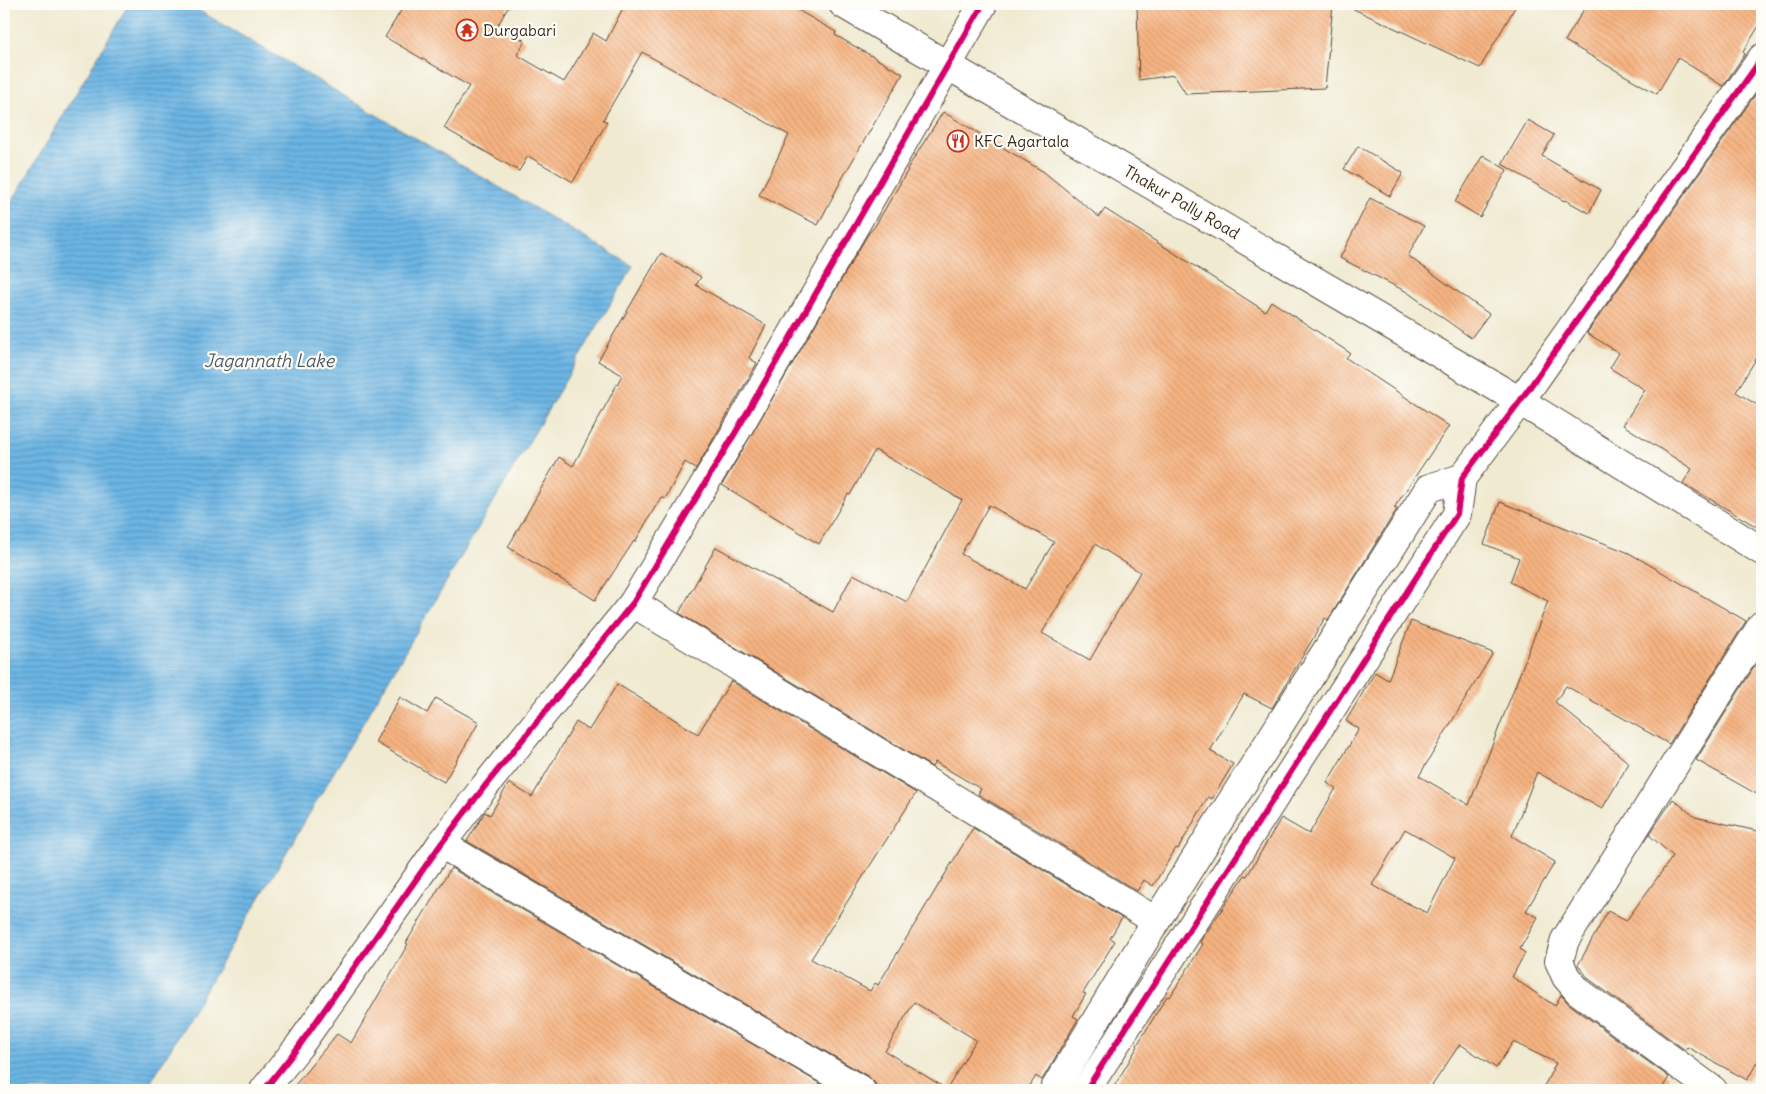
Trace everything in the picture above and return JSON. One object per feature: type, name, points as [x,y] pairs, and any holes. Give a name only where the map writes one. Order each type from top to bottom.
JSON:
[{"type":"street","name":"Thakur Pally Road","points":[[843,4],[1520,401],[1762,552]]},
{"type":"street","points":[[264,1090],[298,1046],[440,844],[633,603],[742,422],[983,4]]},
{"type":"street","points":[[1086,1090],[1458,514],[1462,478],[1520,401],[1762,58]]},
{"type":"street","points":[[1054,1090],[1156,920],[1429,488],[1462,478]]},
{"type":"street","points":[[633,603],[1156,920]]},
{"type":"street","points":[[1713,1090],[1578,990],[1566,977],[1559,962],[1564,940],[1762,624]]},
{"type":"street","points":[[440,844],[861,1090]]},
{"type":"water","name":"Jagannath Lake","points":[[129,4],[188,4],[633,266],[146,1090],[4,1090],[4,215]]},
{"type":"building","points":[[405,4],[510,4],[498,25],[525,41],[517,55],[564,82],[593,33],[606,41],[625,4],[787,4],[836,32],[835,35],[903,74],[843,177],[818,225],[759,195],[789,135],[642,52],[603,120],[607,122],[573,182],[528,156],[519,171],[444,128],[469,86],[385,37]]},
{"type":"building","points":[[1137,4],[1333,4],[1325,88],[1186,94],[1174,75],[1139,80]]},
{"type":"building","points":[[1343,4],[1517,4],[1480,68]]},
{"type":"building","points":[[1587,4],[1762,4],[1762,21],[1743,52],[1745,54],[1723,86],[1678,58],[1657,94],[1565,41]]},
{"type":"building","points":[[1762,85],[1762,349],[1736,392],[1762,408],[1762,530],[1683,483],[1692,469],[1623,425],[1645,390],[1610,368],[1619,353],[1587,333]]},
{"type":"building","points":[[943,112],[1044,172],[1099,217],[1105,209],[1265,311],[1271,301],[1350,353],[1346,358],[1449,426],[1394,508],[1397,509],[1328,620],[1325,618],[1272,708],[1244,694],[1210,751],[1233,764],[1212,799],[1208,797],[1178,849],[1176,848],[1153,886],[1144,880],[1137,891],[978,794],[981,789],[935,762],[932,767],[679,613],[716,547],[833,612],[853,574],[907,602],[962,500],[875,450],[850,495],[848,494],[819,544],[722,485],[907,169]],"holes":[[[989,505],[1054,542],[1025,589],[961,554]],[[1095,544],[1140,572],[1090,660],[1042,633]]]},
{"type":"building","points":[[1528,120],[1554,135],[1542,156],[1601,190],[1589,213],[1564,201],[1502,164]]},
{"type":"building","points":[[1358,146],[1403,173],[1390,196],[1344,169]]},
{"type":"building","points":[[1483,155],[1507,170],[1480,217],[1455,202]]},
{"type":"building","points":[[1370,198],[1424,226],[1408,256],[1489,314],[1471,338],[1407,292],[1340,258]]},
{"type":"building","points":[[661,253],[701,277],[696,285],[766,325],[749,358],[757,363],[696,469],[685,462],[665,499],[661,497],[635,542],[595,600],[508,547],[559,457],[573,466],[622,375],[598,361]]},
{"type":"building","points":[[1500,502],[1629,553],[1746,621],[1669,744],[1566,686],[1555,702],[1629,763],[1602,809],[1537,772],[1512,836],[1555,862],[1526,911],[1538,917],[1520,949],[1525,953],[1512,977],[1555,1006],[1561,995],[1569,1004],[1669,1077],[1661,1090],[1542,1090],[1556,1063],[1513,1042],[1496,1068],[1460,1044],[1429,1090],[1112,1090],[1167,996],[1170,997],[1203,944],[1200,942],[1245,875],[1247,876],[1281,818],[1309,834],[1336,788],[1327,783],[1359,729],[1346,721],[1375,672],[1388,680],[1411,621],[1493,653],[1419,776],[1469,805],[1548,601],[1510,582],[1519,558],[1484,544]],"holes":[[[1405,829],[1455,858],[1427,913],[1372,885]]]},
{"type":"building","points":[[1762,654],[1762,797],[1696,760]]},
{"type":"building","points":[[731,681],[916,793],[811,959],[870,991],[875,983],[878,985],[973,828],[1122,918],[1110,938],[1115,941],[1083,993],[1086,994],[1073,1016],[1078,1019],[1042,1080],[1036,1076],[1027,1090],[877,1090],[875,1083],[869,1077],[467,841],[485,812],[490,815],[509,783],[532,797],[576,722],[589,730],[617,684],[698,734]],"holes":[[[914,1002],[976,1040],[947,1089],[885,1051]]]},
{"type":"building","points":[[400,697],[427,713],[436,698],[479,722],[444,782],[375,742]]},
{"type":"building","points":[[1673,799],[1695,817],[1762,832],[1762,1054],[1747,1080],[1687,1047],[1685,1050],[1589,979],[1578,965],[1608,911],[1626,921],[1673,856],[1649,835]]},
{"type":"building","points":[[451,868],[831,1090],[291,1090],[337,1034],[351,1043],[408,944],[406,943]]},
{"type":"cycle path","points":[[264,1090],[299,1046],[441,844],[485,786],[633,603],[737,430],[983,4]]},
{"type":"cycle path","points":[[1086,1090],[1457,514],[1462,478],[1520,401],[1762,58]]},
{"type":"place","name":"Durgabari","points":[[467,30]]},
{"type":"place","name":"KFC Agartala","points":[[958,141]]}]
